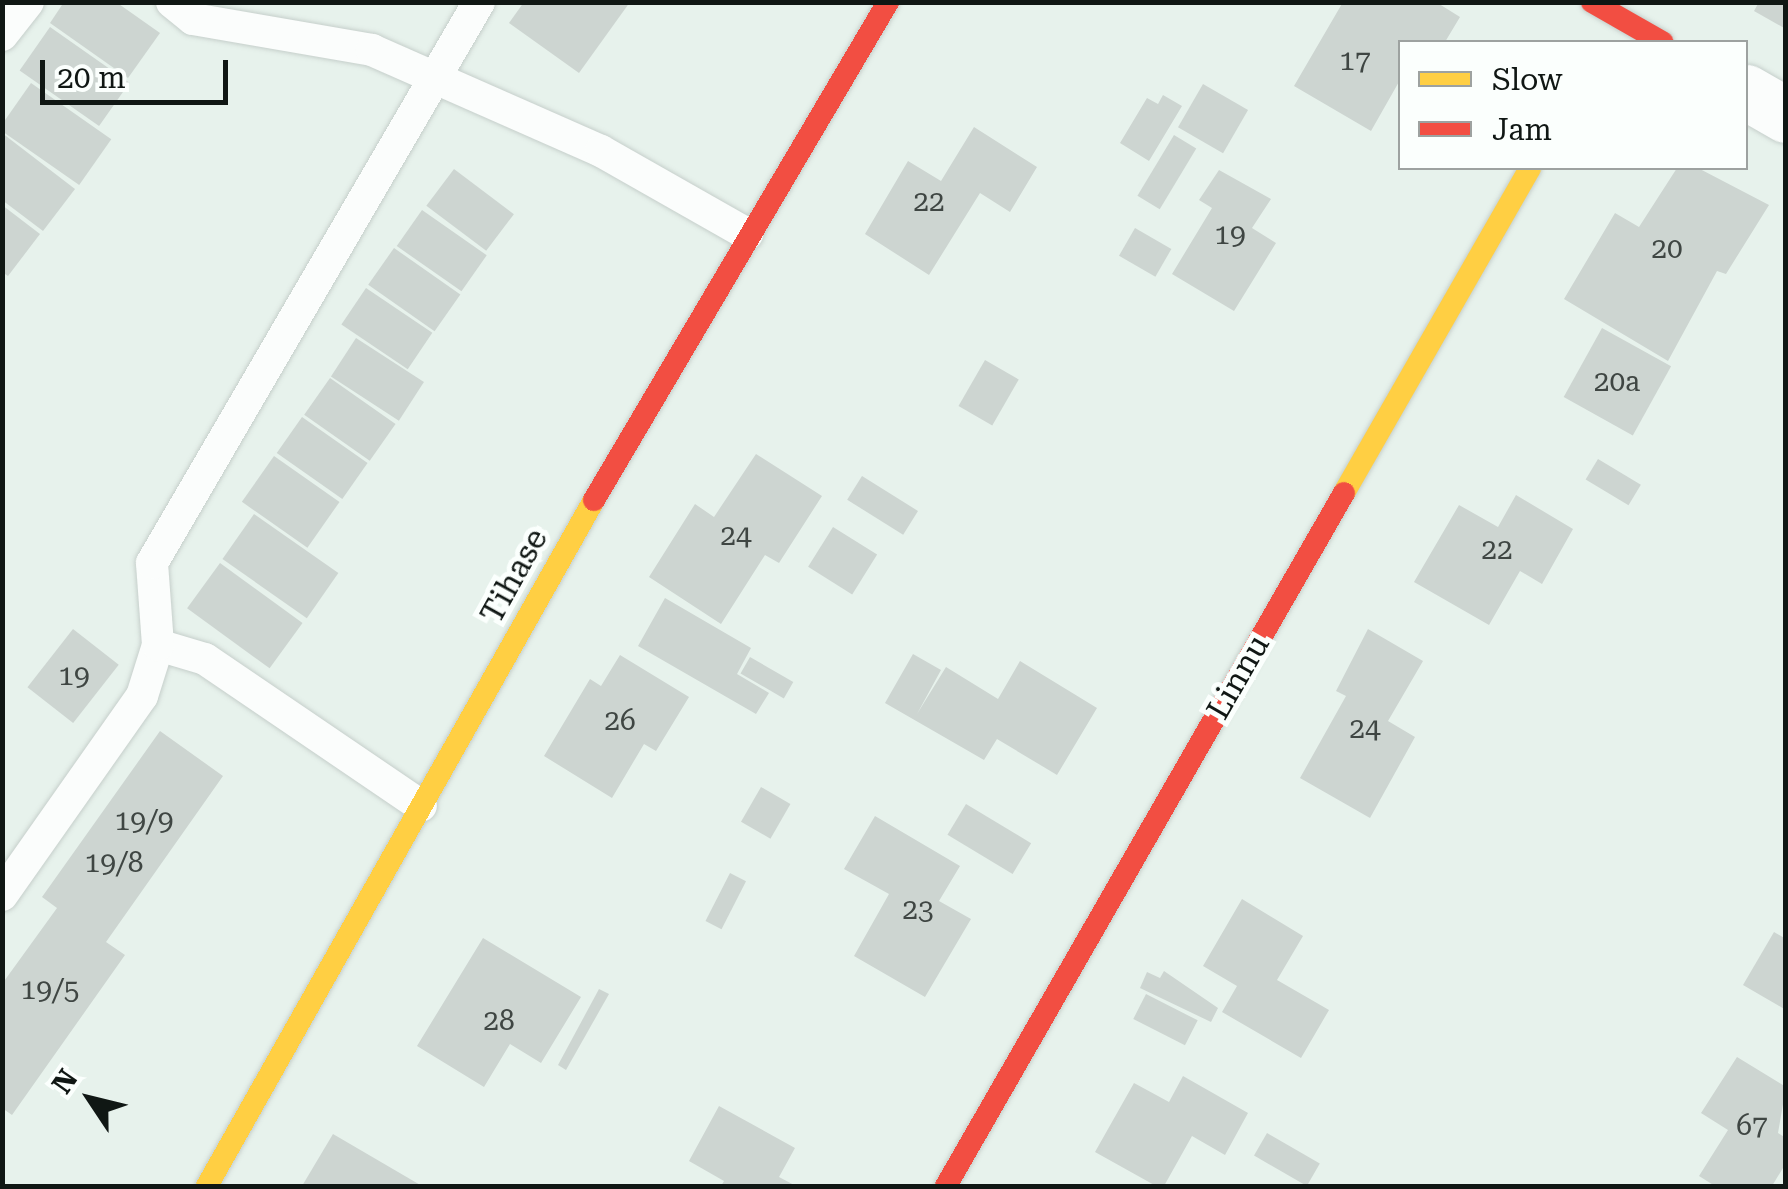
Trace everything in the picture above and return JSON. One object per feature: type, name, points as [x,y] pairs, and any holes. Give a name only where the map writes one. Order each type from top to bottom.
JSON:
[{"type":"street","name":"Tihase","points":[[207,1186],[747,234],[888,2]]},
{"type":"street","points":[[1748,93],[1786,116]]},
{"type":"street","name":"Linnu","points":[[946,1186],[1529,170]]},
{"type":"lane","points":[[2,35],[28,2]]},
{"type":"lane","points":[[172,2],[193,19],[372,50],[601,151],[747,234]]},
{"type":"lane","points":[[2,896],[142,696],[158,645],[152,563],[478,2]]},
{"type":"lane","points":[[158,645],[205,659],[421,806]]},
{"type":"building","points":[[64,2],[116,2],[160,33],[128,78],[50,23]]},
{"type":"building","points":[[524,2],[630,2],[579,73],[509,23]]},
{"type":"building","points":[[1343,2],[1436,2],[1460,17],[1446,40],[1398,40],[1398,84],[1371,131],[1294,86]]},
{"type":"building","points":[[1759,2],[1786,2],[1786,29],[1754,11]]},
{"type":"building","points":[[50,27],[129,83],[99,126],[20,70]]},
{"type":"building","points":[[31,83],[111,139],[79,185],[2,131],[2,124]]},
{"type":"building","points":[[1203,84],[1248,110],[1223,153],[1178,127]]},
{"type":"building","points":[[1163,95],[1182,106],[1149,161],[1120,143],[1147,98],[1158,104]]},
{"type":"building","points":[[974,127],[1037,167],[1010,212],[980,193],[929,275],[865,234],[908,161],[941,181]]},
{"type":"building","points":[[2,133],[75,189],[43,231],[2,200]]},
{"type":"building","points":[[1174,135],[1196,148],[1160,209],[1137,196]]},
{"type":"building","points":[[454,169],[514,214],[486,251],[426,206]]},
{"type":"building","points":[[1219,170],[1271,199],[1252,228],[1276,243],[1234,311],[1172,274],[1212,208],[1199,200]]},
{"type":"building","points":[[1676,170],[1702,170],[1769,205],[1726,274],[1717,271],[1668,361],[1564,299],[1615,213],[1639,227]]},
{"type":"building","points":[[2,205],[40,234],[8,276],[2,272]]},
{"type":"building","points":[[422,210],[487,255],[461,291],[397,246]]},
{"type":"building","points":[[1135,228],[1171,249],[1155,277],[1119,256]]},
{"type":"building","points":[[394,248],[460,294],[435,331],[368,285]]},
{"type":"building","points":[[366,288],[432,333],[408,369],[341,324]]},
{"type":"building","points":[[1602,328],[1671,366],[1633,435],[1564,397]]},
{"type":"building","points":[[356,338],[424,382],[399,421],[331,377]]},
{"type":"building","points":[[985,360],[1019,380],[992,425],[958,406]]},
{"type":"building","points":[[330,378],[396,424],[370,461],[304,415]]},
{"type":"building","points":[[302,417],[368,463],[342,499],[277,453]]},
{"type":"building","points":[[756,454],[822,496],[779,563],[765,555],[721,624],[649,577],[695,504],[714,517]]},
{"type":"building","points":[[274,456],[340,502],[307,548],[242,502]]},
{"type":"building","points":[[1598,459],[1641,485],[1628,505],[1586,480]]},
{"type":"building","points":[[862,476],[918,511],[903,535],[847,500]]},
{"type":"building","points":[[1516,495],[1573,529],[1542,584],[1520,571],[1489,625],[1414,582],[1459,505],[1498,527]]},
{"type":"building","points":[[254,514],[338,573],[307,618],[222,559]]},
{"type":"building","points":[[833,527],[877,555],[852,594],[808,567]]},
{"type":"building","points":[[220,563],[303,623],[270,668],[187,608]]},
{"type":"building","points":[[665,598],[751,648],[737,674],[769,693],[756,714],[638,646]]},
{"type":"building","points":[[73,629],[119,665],[73,723],[27,687]]},
{"type":"building","points":[[1368,629],[1423,661],[1388,721],[1415,737],[1370,818],[1300,778],[1346,696],[1336,691]]},
{"type":"building","points":[[913,654],[941,670],[917,714],[946,667],[998,699],[1020,661],[1097,708],[1057,775],[997,739],[984,760],[885,703]]},
{"type":"building","points":[[620,655],[689,697],[656,751],[644,744],[612,798],[544,756],[590,679],[601,686]]},
{"type":"building","points":[[750,657],[793,682],[784,698],[740,673]]},
{"type":"building","points":[[160,731],[223,776],[106,942],[125,955],[12,1115],[2,1108],[2,984],[57,908],[42,897]]},
{"type":"building","points":[[761,787],[790,804],[770,839],[741,822]]},
{"type":"building","points":[[966,804],[1031,843],[1013,874],[947,835]]},
{"type":"building","points":[[875,816],[960,866],[939,901],[971,919],[925,997],[854,956],[889,894],[844,869]]},
{"type":"building","points":[[730,873],[746,881],[722,929],[705,921]]},
{"type":"building","points":[[1242,899],[1303,936],[1277,980],[1329,1010],[1301,1058],[1222,1012],[1237,986],[1203,966]]},
{"type":"building","points":[[1774,932],[1786,939],[1786,1010],[1743,985]]},
{"type":"building","points":[[483,938],[581,997],[541,1063],[510,1044],[484,1087],[417,1046]]},
{"type":"building","points":[[1164,971],[1218,1008],[1211,1022],[1140,988],[1147,972],[1160,978]]},
{"type":"building","points":[[599,989],[609,994],[566,1070],[558,1065]]},
{"type":"building","points":[[1146,994],[1198,1020],[1185,1045],[1133,1019]]},
{"type":"building","points":[[1737,1057],[1786,1087],[1778,1133],[1786,1138],[1786,1163],[1772,1186],[1715,1186],[1699,1176],[1728,1130],[1701,1113]]},
{"type":"building","points":[[1183,1076],[1248,1113],[1225,1155],[1192,1136],[1164,1186],[1156,1186],[1095,1152],[1134,1083],[1169,1102]]},
{"type":"building","points":[[719,1106],[795,1148],[779,1177],[796,1186],[721,1186],[724,1181],[689,1161]]},
{"type":"building","points":[[1267,1133],[1320,1164],[1307,1186],[1254,1156]]},
{"type":"building","points":[[333,1134],[422,1186],[302,1186]]},
{"type":"traffic: slow","points":[[1344,493],[1529,170]]},
{"type":"traffic: slow","points":[[207,1186],[594,500]]},
{"type":"traffic: jam","points":[[594,500],[888,2]]},
{"type":"traffic: jam","points":[[1592,2],[1658,40]]},
{"type":"traffic: jam","points":[[946,1186],[1344,493]]}]
